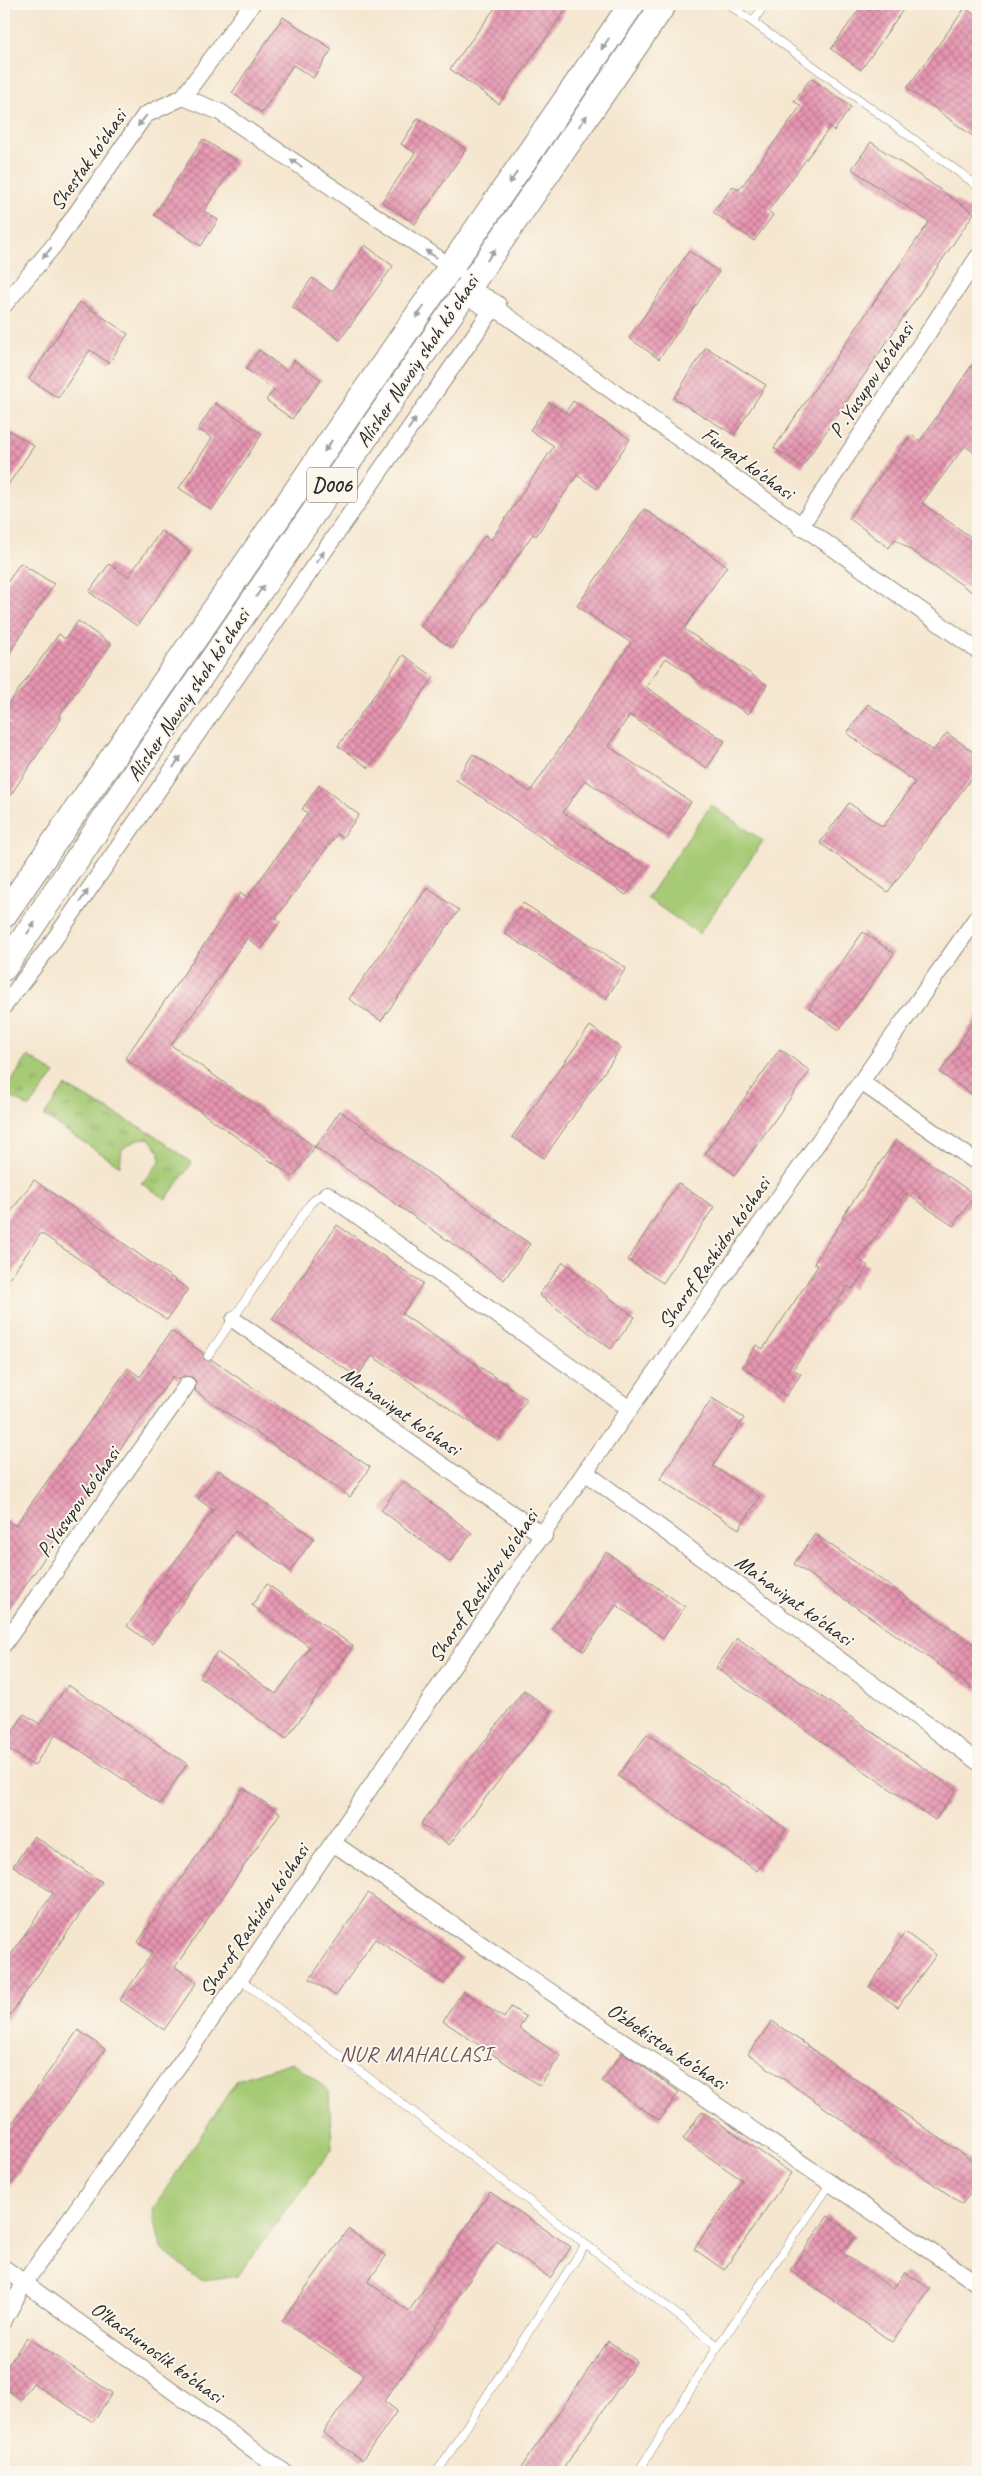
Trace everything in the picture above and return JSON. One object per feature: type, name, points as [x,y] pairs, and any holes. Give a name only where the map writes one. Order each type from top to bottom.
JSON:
[{"type":"main road","name":"Alisher Navoiy shoh koʻchasi","points":[[4,915],[632,4]]},
{"type":"main road","name":"Alisher Navoiy shoh koʻchasi","points":[[4,968],[173,716],[664,4]]},
{"type":"main road","points":[[469,286],[494,307]]},
{"type":"street","name":"Shestak ko'chasi","points":[[4,305],[55,244],[145,115],[183,97],[252,4]]},
{"type":"street","points":[[183,97],[220,112],[451,268],[469,286]]},
{"type":"street","name":"P .Yusupov ko'chasi","points":[[800,526],[978,257]]},
{"type":"street","name":"Furqat ko'chasi","points":[[494,307],[978,651]]},
{"type":"street","name":"Alisher Navoiy shoh koʻchasi","points":[[4,1006],[60,931],[494,307]]},
{"type":"street","name":"Sharof Rashidov ko'chasi","points":[[4,2320],[25,2282],[240,1979],[544,1536],[585,1472],[978,916]]},
{"type":"street","points":[[861,1082],[978,1163]]},
{"type":"street","points":[[327,1194],[630,1409]]},
{"type":"street","name":"Ma’naviyat ko'chasi","points":[[234,1320],[544,1536]]},
{"type":"street","name":"P.Yusupov ko'chasi","points":[[4,1644],[187,1385]]},
{"type":"street","name":"Ma’naviyat ko'chasi","points":[[585,1472],[978,1762]]},
{"type":"street","name":"O‘zbekiston ko‘chasi","points":[[333,1843],[978,2284]]},
{"type":"street","name":"O‘lkashunoslik ko‘chasi","points":[[4,2268],[284,2472]]},
{"type":"lane","points":[[728,4],[754,20],[978,186]]},
{"type":"lane","points":[[754,20],[765,4]]},
{"type":"lane","points":[[208,1356],[234,1320],[310,1204],[317,1197],[327,1194]]},
{"type":"lane","points":[[240,1979],[718,2346]]},
{"type":"lane","points":[[638,2472],[718,2346],[831,2183]]},
{"type":"lane","points":[[437,2472],[585,2244]]},
{"type":"green space","points":[[711,805],[763,841],[699,934],[647,898]]},
{"type":"green space","points":[[28,1056],[55,1074],[29,1107],[4,1093]]},
{"type":"green space","points":[[65,1086],[154,1135],[192,1163],[166,1199],[141,1183],[160,1161],[159,1152],[149,1138],[138,1139],[122,1149],[120,1166],[44,1116]]},
{"type":"green space","points":[[292,2062],[329,2091],[332,2149],[237,2276],[200,2280],[161,2249],[153,2209],[237,2080]]},
{"type":"building","points":[[498,4],[570,4],[499,104],[450,69]]},
{"type":"building","points":[[863,4],[907,4],[861,70],[831,49]]},
{"type":"building","points":[[965,8],[978,17],[978,140],[907,88]]},
{"type":"building","points":[[283,17],[332,49],[313,78],[293,65],[262,113],[232,93]]},
{"type":"building","points":[[811,78],[851,107],[834,131],[830,127],[768,211],[773,215],[754,241],[713,212],[733,186],[739,190],[801,106],[794,101]]},
{"type":"building","points":[[418,118],[466,149],[415,224],[382,202],[415,153],[401,144]]},
{"type":"building","points":[[203,139],[237,161],[204,211],[218,220],[201,246],[154,215]]},
{"type":"building","points":[[871,142],[974,213],[802,467],[774,448],[929,222],[852,169]]},
{"type":"building","points":[[365,245],[393,266],[340,340],[292,307],[312,278],[332,292]]},
{"type":"building","points":[[689,251],[719,272],[659,359],[629,338]]},
{"type":"building","points":[[80,302],[128,334],[109,363],[90,350],[58,398],[29,379]]},
{"type":"building","points":[[706,347],[766,385],[734,435],[674,398]]},
{"type":"building","points":[[259,350],[287,371],[294,360],[321,380],[292,419],[266,400],[274,390],[246,369]]},
{"type":"building","points":[[978,356],[978,455],[965,446],[922,503],[978,542],[978,596],[895,539],[889,548],[849,518],[911,435],[920,441]]},
{"type":"building","points":[[573,401],[630,439],[597,489],[577,475],[536,536],[533,534],[452,648],[420,626],[485,535],[491,540],[554,446],[530,430],[549,402],[565,413]]},
{"type":"building","points":[[215,403],[262,434],[212,510],[179,488],[212,438],[198,429]]},
{"type":"building","points":[[4,427],[34,446],[4,491]]},
{"type":"building","points":[[644,509],[727,566],[684,629],[767,685],[748,714],[666,658],[646,687],[725,741],[707,768],[630,715],[608,746],[691,802],[668,836],[585,780],[563,812],[645,867],[626,895],[456,780],[473,754],[530,792],[631,643],[577,606]]},
{"type":"building","points":[[161,531],[190,551],[137,626],[89,592],[109,564],[128,577]]},
{"type":"building","points":[[20,563],[54,584],[4,661],[4,588]]},
{"type":"building","points":[[78,621],[111,644],[58,717],[61,719],[4,805],[4,733],[10,723],[4,719],[4,710],[59,634],[65,639]]},
{"type":"building","points":[[403,655],[434,677],[369,768],[338,746]]},
{"type":"building","points":[[868,704],[933,751],[947,733],[978,756],[978,769],[888,892],[820,843],[849,803],[883,827],[915,782],[847,733]]},
{"type":"building","points":[[319,785],[359,815],[342,838],[337,834],[276,918],[280,922],[261,949],[247,938],[171,1045],[315,1147],[293,1177],[125,1058],[240,893],[247,898],[308,813],[302,809]]},
{"type":"building","points":[[427,888],[459,910],[381,1021],[349,999]]},
{"type":"building","points":[[523,903],[626,968],[606,999],[504,933]]},
{"type":"building","points":[[863,932],[894,953],[839,1030],[809,1008]]},
{"type":"building","points":[[978,1014],[978,1098],[940,1073]]},
{"type":"building","points":[[590,1026],[621,1048],[544,1158],[512,1137]]},
{"type":"building","points":[[780,1049],[810,1071],[735,1175],[705,1153]]},
{"type":"building","points":[[340,1111],[530,1244],[504,1280],[315,1147]]},
{"type":"building","points":[[896,1140],[975,1195],[953,1226],[906,1193],[859,1260],[868,1266],[853,1289],[848,1286],[793,1369],[801,1374],[786,1396],[742,1367],[756,1345],[763,1349],[818,1266],[814,1263],[844,1218],[842,1217]]},
{"type":"building","points":[[34,1180],[188,1289],[167,1320],[41,1233],[4,1286],[4,1221]]},
{"type":"building","points":[[678,1183],[714,1207],[663,1283],[628,1260]]},
{"type":"building","points":[[337,1225],[423,1283],[402,1314],[527,1399],[498,1441],[372,1356],[357,1377],[272,1319]]},
{"type":"building","points":[[563,1262],[635,1317],[611,1349],[539,1295]]},
{"type":"building","points":[[171,1331],[203,1353],[204,1360],[212,1360],[370,1467],[350,1497],[195,1391],[196,1381],[192,1377],[183,1376],[178,1380],[173,1376],[48,1549],[50,1550],[4,1616],[4,1518],[15,1526],[128,1368],[140,1377]]},
{"type":"building","points":[[712,1398],[744,1418],[713,1466],[760,1497],[739,1529],[660,1479]]},
{"type":"building","points":[[219,1470],[314,1538],[290,1571],[235,1531],[152,1644],[127,1626],[213,1510],[198,1499]]},
{"type":"building","points":[[403,1481],[472,1533],[450,1562],[381,1510]]},
{"type":"building","points":[[815,1534],[978,1647],[978,1692],[794,1564]]},
{"type":"building","points":[[606,1552],[685,1607],[663,1638],[616,1605],[584,1651],[552,1629]]},
{"type":"building","points":[[267,1584],[353,1646],[286,1739],[200,1677],[217,1652],[276,1694],[310,1647],[252,1605]]},
{"type":"building","points":[[737,1638],[956,1790],[935,1820],[716,1668]]},
{"type":"building","points":[[68,1685],[187,1764],[160,1804],[56,1734],[34,1766],[4,1746],[24,1714],[40,1724]]},
{"type":"building","points":[[524,1690],[552,1712],[449,1845],[421,1824]]},
{"type":"building","points":[[647,1734],[786,1829],[757,1871],[618,1776]]},
{"type":"building","points":[[243,1788],[280,1813],[175,1967],[197,1982],[164,2030],[120,2000],[153,1952],[138,1942]]},
{"type":"building","points":[[34,1836],[102,1882],[4,2024],[4,1965],[53,1893],[13,1866]]},
{"type":"building","points":[[368,1893],[462,1957],[444,1984],[375,1939],[336,1996],[310,1979]]},
{"type":"building","points":[[905,1932],[936,1955],[898,2007],[869,1987]]},
{"type":"building","points":[[463,1991],[504,2018],[511,2007],[526,2017],[519,2028],[560,2056],[540,2086],[443,2021]]},
{"type":"building","points":[[772,2021],[978,2165],[978,2181],[962,2204],[748,2054]]},
{"type":"building","points":[[78,2030],[105,2049],[4,2193],[4,2135]]},
{"type":"building","points":[[622,2052],[679,2092],[659,2120],[602,2081]]},
{"type":"building","points":[[702,2111],[791,2173],[724,2270],[694,2249],[742,2180],[683,2139]]},
{"type":"building","points":[[490,2192],[571,2247],[550,2278],[497,2241],[384,2401],[397,2411],[362,2460],[323,2433],[364,2375],[282,2321],[348,2229],[386,2256],[368,2282],[409,2311]]},
{"type":"building","points":[[828,2216],[855,2236],[843,2253],[893,2289],[905,2272],[930,2289],[892,2342],[790,2270]]},
{"type":"building","points":[[27,2337],[112,2393],[93,2422],[33,2383],[21,2400],[4,2388],[4,2371]]},
{"type":"building","points":[[608,2341],[637,2361],[561,2472],[518,2472]]},
{"type":"district","name":"NUR MAHALLASI","points":[[416,2053]]}]
